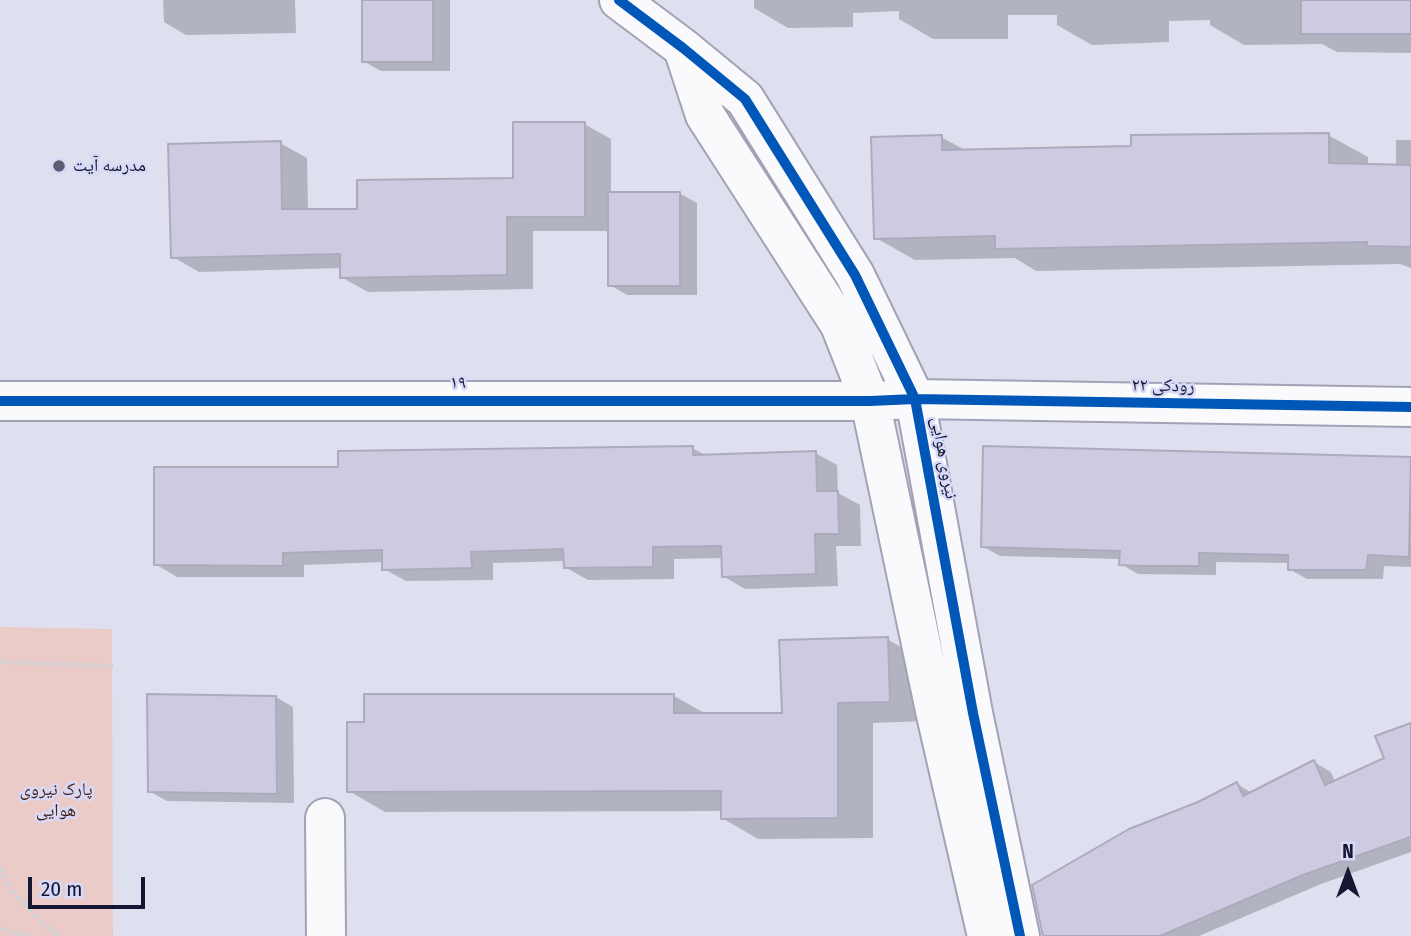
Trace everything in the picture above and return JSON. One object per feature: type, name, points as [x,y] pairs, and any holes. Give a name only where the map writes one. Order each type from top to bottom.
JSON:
[{"type":"street","name":"نیروی هوایی","points":[[619,0],[745,99],[855,275],[915,399],[973,713],[1020,936]]},
{"type":"street","points":[[683,48],[705,115],[840,325],[870,401],[936,715],[987,936]]},
{"type":"street","name":"۱۹","points":[[0,401],[915,399]]},
{"type":"street","name":"رودکی ۲۲","points":[[915,399],[1411,407]]},
{"type":"street","points":[[325,818],[326,936]]},
{"type":"path","points":[[0,662],[113,666]]},
{"type":"path","points":[[0,867],[12,891],[44,925],[61,936]]},
{"type":"path","points":[[0,928],[33,936]]},
{"type":"green space","name":"پارک نیروی هوایی","points":[[0,627],[112,629],[113,936],[0,936]]},
{"type":"building","points":[[362,0],[433,0],[433,62],[362,62]]},
{"type":"building","points":[[1301,0],[1411,0],[1411,34],[1301,34]]},
{"type":"building","points":[[513,122],[585,122],[585,217],[507,217],[507,275],[340,278],[340,254],[171,258],[168,144],[281,141],[282,209],[357,209],[357,180],[513,178]]},
{"type":"building","points":[[1329,133],[1329,163],[1411,165],[1411,247],[1367,246],[1367,242],[995,249],[995,236],[874,239],[871,137],[942,135],[942,150],[1131,146],[1131,135]]},
{"type":"building","points":[[608,192],[680,192],[680,286],[608,286]]},
{"type":"building","points":[[693,446],[693,455],[816,451],[817,491],[838,491],[839,534],[815,534],[816,574],[722,577],[721,546],[653,547],[653,567],[564,568],[563,549],[471,552],[472,568],[382,570],[382,550],[283,553],[283,566],[154,565],[154,467],[338,467],[338,451]]},
{"type":"building","points":[[983,446],[1411,457],[1409,557],[1368,555],[1366,570],[1288,570],[1288,555],[1199,553],[1199,566],[1141,566],[1119,565],[1120,551],[981,547]]},
{"type":"building","points":[[888,637],[890,702],[838,703],[838,818],[721,819],[721,791],[347,792],[347,722],[364,722],[364,694],[674,694],[674,713],[782,713],[779,640]]},
{"type":"building","points":[[147,694],[276,696],[277,794],[148,792]]},
{"type":"building","points":[[1411,723],[1411,837],[1303,875],[1160,936],[1043,936],[1032,885],[1129,829],[1198,802],[1237,782],[1243,796],[1314,760],[1325,785],[1384,758],[1375,736]]},
{"type":"cycle path","points":[[619,0],[745,99],[855,275],[915,399],[973,713],[1020,936]]},
{"type":"cycle path","points":[[0,401],[915,399],[1411,407]]},
{"type":"place","name":"مدرسه آیت","points":[[59,166]]}]
